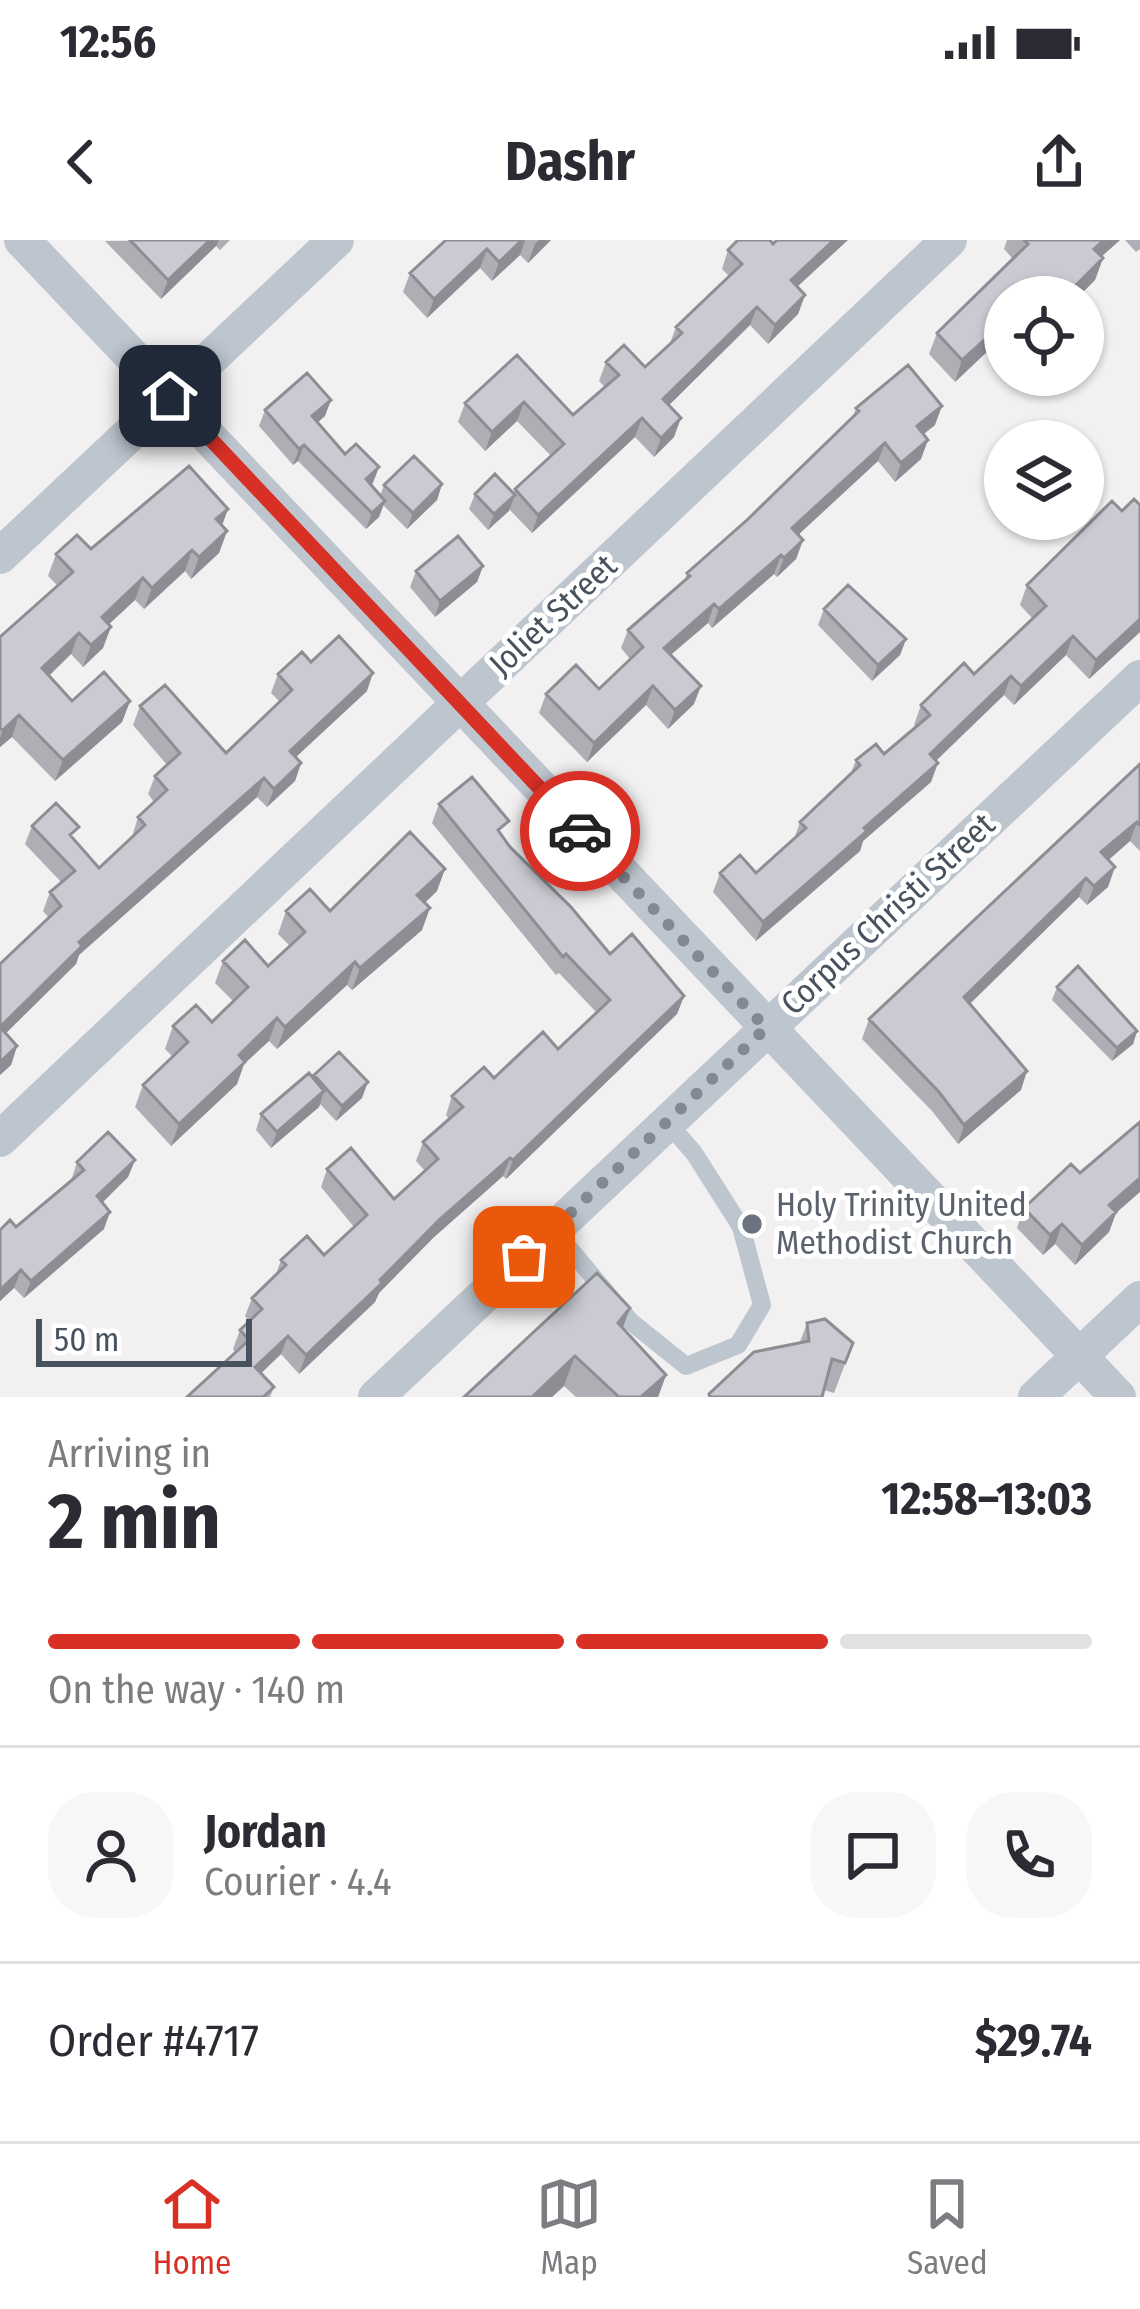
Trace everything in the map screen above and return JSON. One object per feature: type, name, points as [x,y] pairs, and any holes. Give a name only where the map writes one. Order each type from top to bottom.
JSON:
[{"type":"street","points":[[22,240],[1118,1397]]},
{"type":"street","points":[[0,556],[336,240]]},
{"type":"street","name":"Joliet Street","points":[[0,1139],[950,240]]},
{"type":"street","name":"Corpus Christi Street","points":[[376,1397],[1140,678]]},
{"type":"street","points":[[1036,1397],[1140,1299]]},
{"type":"lane","points":[[553,1229],[630,1321],[686,1366],[738,1345],[762,1306],[741,1227],[694,1153],[667,1122]]},
{"type":"building","points":[[130,240],[210,240],[168,280]]},
{"type":"building","points":[[446,240],[522,240],[499,262],[487,249],[434,299],[410,273]]},
{"type":"building","points":[[738,240],[770,240],[773,244],[777,240],[834,240],[791,280],[805,295],[775,325],[757,307],[663,399],[681,418],[661,438],[642,418],[538,515],[515,489],[564,444],[524,402],[492,432],[465,403],[517,355],[573,415],[619,375],[606,362],[624,345],[645,367],[682,333],[676,327],[742,264],[728,250]]},
{"type":"building","points":[[1024,240],[1104,240],[1094,249],[1103,258],[1085,276],[995,276],[1028,244]]},
{"type":"building","points":[[984,287],[984,340],[962,360],[937,333]]},
{"type":"building","points":[[908,365],[942,406],[917,426],[928,440],[901,463],[885,443],[792,528],[803,540],[784,558],[781,555],[719,609],[714,604],[664,648],[701,686],[675,710],[653,686],[594,743],[546,694],[576,665],[599,689],[643,647],[628,630],[690,576],[687,573],[859,411],[856,408]]},
{"type":"building","points":[[307,373],[331,400],[312,416],[345,454],[356,444],[379,467],[366,479],[385,501],[372,513],[304,445],[299,449],[265,410]]},
{"type":"building","points":[[414,456],[442,484],[413,513],[384,485]]},
{"type":"building","points":[[189,466],[228,509],[216,519],[227,531],[199,557],[192,550],[152,588],[143,578],[102,617],[111,627],[91,645],[79,633],[42,668],[72,701],[104,672],[130,701],[63,760],[19,715],[0,728],[0,637],[73,572],[56,554],[77,535],[91,549]]},
{"type":"building","points":[[495,474],[515,495],[494,514],[475,494]]},
{"type":"building","points":[[1134,499],[1140,505],[1140,619],[1096,660],[1073,636],[1021,686],[1011,676],[930,754],[938,763],[763,922],[720,873],[740,855],[756,873],[806,828],[800,822],[860,765],[856,760],[876,744],[884,754],[930,715],[921,705],[964,663],[974,674],[1046,606],[1027,585],[1073,540],[1104,540],[1104,509],[1112,501],[1122,511]]},
{"type":"building","points":[[458,536],[483,566],[440,601],[416,571]]},
{"type":"building","points":[[848,585],[906,639],[878,665],[824,609]]},
{"type":"building","points":[[339,636],[373,673],[290,751],[301,763],[274,789],[264,778],[79,942],[82,946],[0,1027],[0,964],[61,906],[50,892],[75,871],[32,826],[56,803],[79,827],[70,835],[99,868],[145,825],[138,817],[167,790],[155,776],[180,753],[140,706],[165,685],[226,753],[292,690],[278,674],[302,652],[311,662]]},
{"type":"building","points":[[1140,764],[1140,825],[1137,822],[1101,852],[1115,867],[1094,886],[1086,878],[964,997],[1027,1071],[964,1125],[869,1019]]},
{"type":"building","points":[[472,777],[509,821],[498,830],[510,847],[610,954],[632,934],[684,996],[513,1160],[440,1219],[382,1283],[306,1355],[288,1336],[255,1367],[274,1387],[263,1397],[187,1397],[249,1340],[240,1330],[262,1309],[252,1298],[286,1265],[281,1260],[307,1236],[324,1255],[367,1215],[327,1169],[351,1148],[394,1199],[438,1159],[423,1142],[463,1107],[452,1096],[484,1067],[494,1078],[543,1032],[558,1049],[610,1000],[566,954],[563,957],[439,804]]},
{"type":"building","points":[[410,832],[445,869],[417,895],[430,908],[360,968],[355,962],[285,1027],[277,1018],[239,1055],[245,1062],[179,1124],[143,1085],[188,1042],[173,1026],[196,1005],[212,1022],[248,987],[223,961],[245,940],[268,966],[305,932],[286,911],[310,889],[330,911]]},
{"type":"building","points":[[1078,966],[1137,1031],[1117,1048],[1057,987]]},
{"type":"building","points":[[0,1027],[17,1046],[0,1062]]},
{"type":"building","points":[[339,1052],[368,1082],[342,1106],[314,1075]]},
{"type":"building","points":[[309,1073],[324,1091],[277,1132],[261,1114]]},
{"type":"building","points":[[1140,1122],[1140,1178],[1109,1205],[1116,1212],[1082,1245],[1062,1224],[1050,1235],[1024,1208],[1071,1164],[1080,1173]]},
{"type":"building","points":[[108,1132],[135,1160],[97,1196],[110,1212],[31,1281],[21,1270],[0,1290],[0,1230],[10,1220],[16,1227],[84,1170],[77,1162]]},
{"type":"building","points":[[597,1273],[630,1308],[618,1323],[666,1375],[641,1397],[619,1397],[575,1356],[532,1397],[464,1397]]},
{"type":"building","points":[[825,1319],[853,1343],[845,1363],[832,1359],[822,1397],[710,1397],[754,1352],[809,1341],[807,1323]]},
{"type":"way so far","points":[[524,1257],[766,1028],[580,831]]},
{"type":"place","name":"Holy Trinity United Methodist Church","points":[[752,1224]]},
{"type":"route","points":[[170,396],[580,831]]}]
